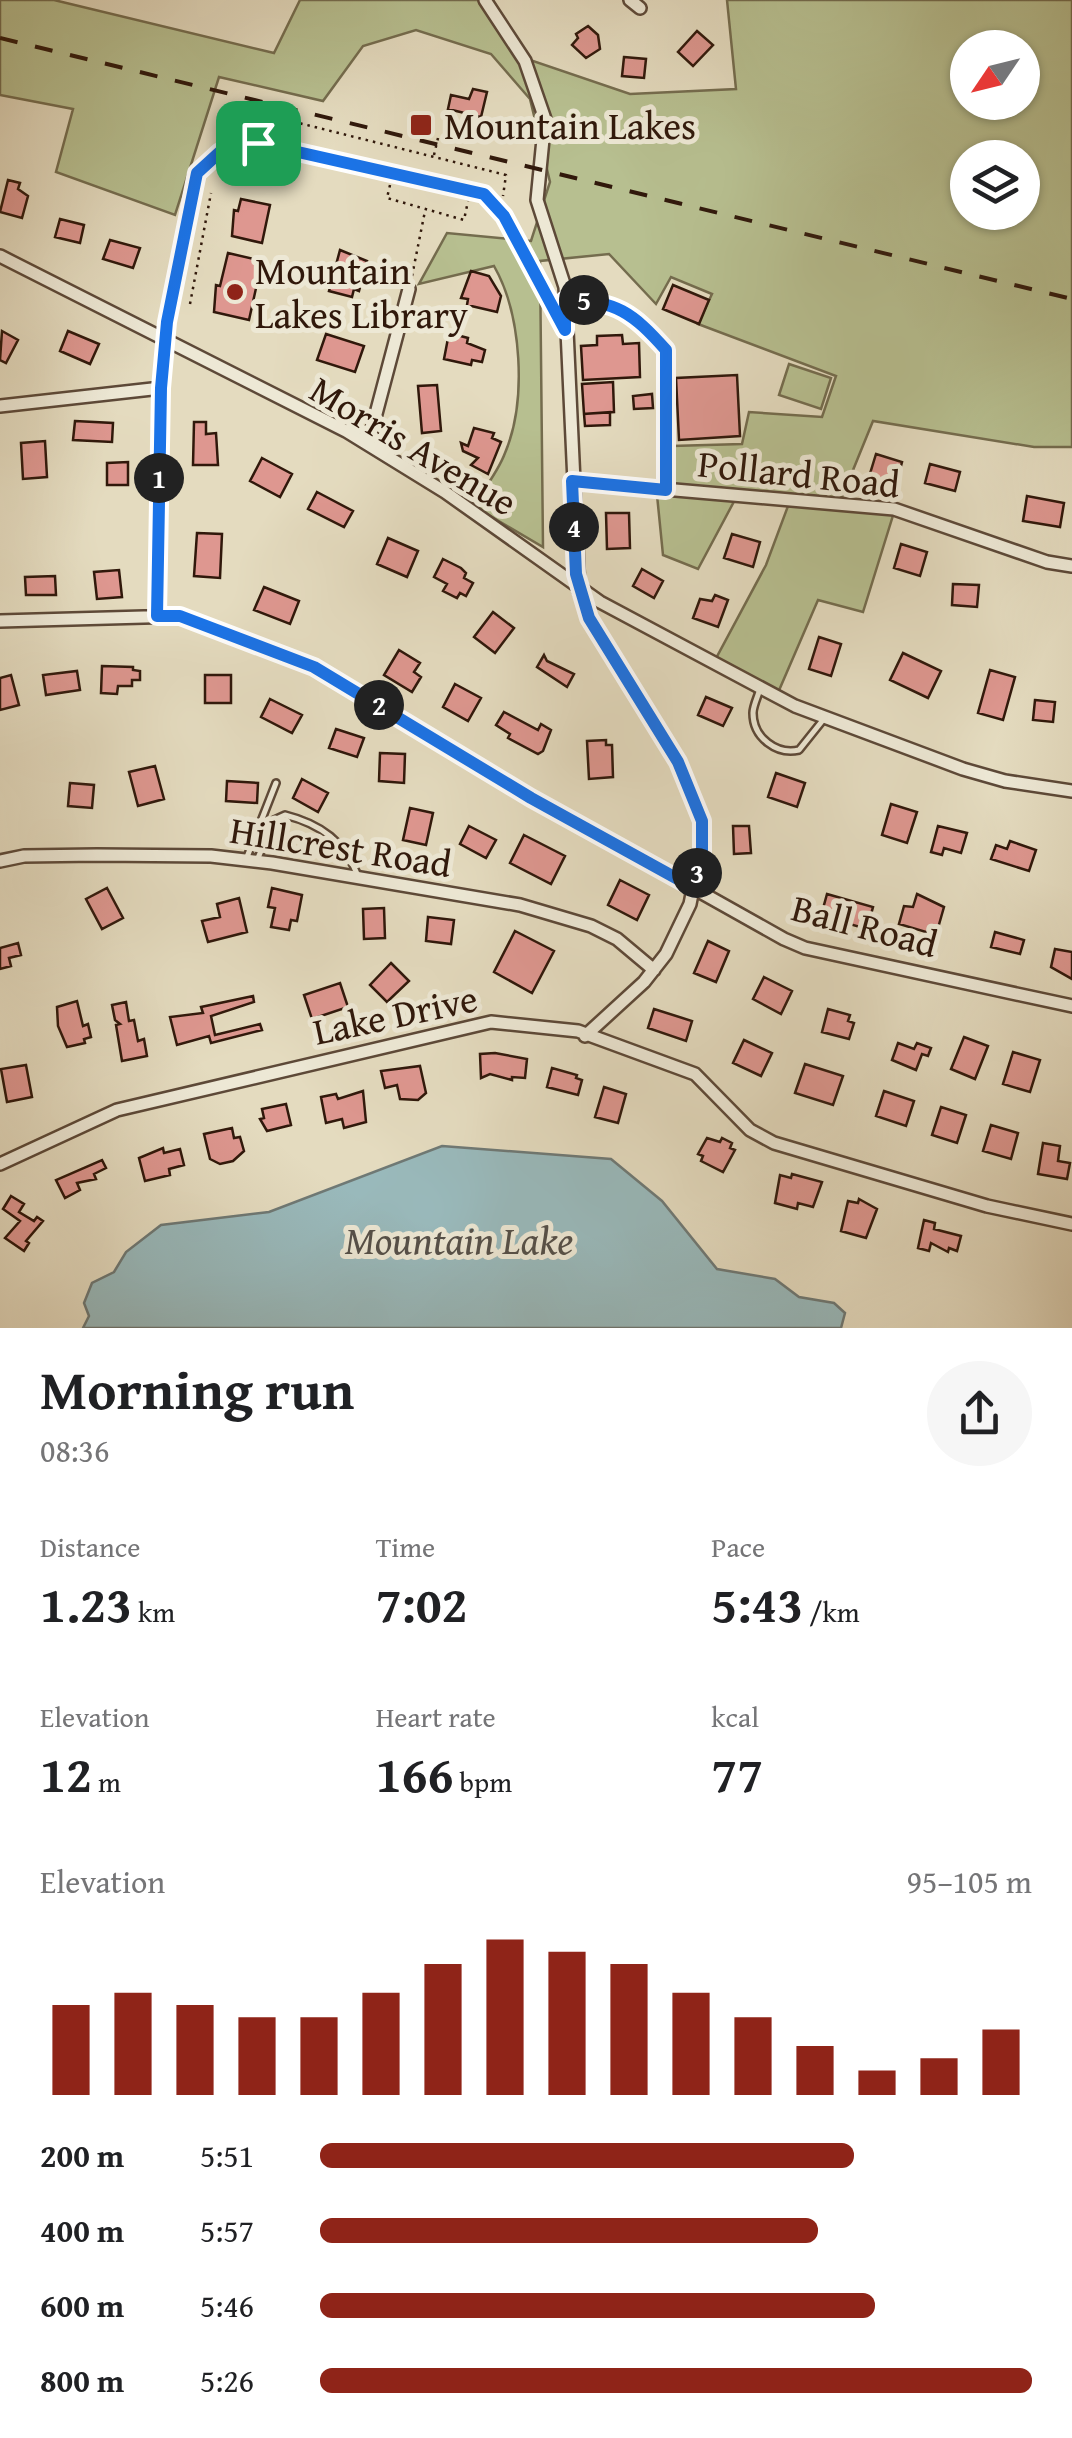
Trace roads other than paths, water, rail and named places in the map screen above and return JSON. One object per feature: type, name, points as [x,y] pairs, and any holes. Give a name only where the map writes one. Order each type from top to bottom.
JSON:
[{"type":"street","points":[[485,0],[525,60],[541,100],[546,136],[537,200],[560,267],[565,300],[578,586],[589,618],[678,762],[702,821],[702,856],[678,934],[654,970],[585,1036]]},
{"type":"street","points":[[157,616],[161,388],[166,342],[197,173],[211,158],[234,146],[258,143],[469,188],[491,198],[565,330]]},
{"type":"street","name":"Morris Avenue","points":[[0,256],[368,444],[445,492],[578,586],[760,689],[825,718],[991,777],[1072,791]]},
{"type":"street","points":[[368,444],[409,289]]},
{"type":"street","points":[[565,300],[599,300],[640,321],[666,350],[666,490]]},
{"type":"street","points":[[0,406],[161,388]]},
{"type":"street","name":"Pollard Road","points":[[572,481],[894,509],[1047,562],[1072,566]]},
{"type":"street","name":"Ball Road","points":[[0,621],[180,616],[314,667],[531,798],[805,948],[1072,1006]]},
{"type":"street","name":"Hillcrest Road","points":[[0,861],[24,856],[78,855],[252,860],[520,905],[591,926],[617,939],[654,970]]},
{"type":"street","name":"Lake Drive","points":[[0,1164],[117,1110],[476,1024],[524,1024],[578,1031],[695,1074],[750,1130],[774,1143],[988,1206],[1072,1224]]},
{"type":"lane","points":[[760,689],[753,712],[756,726],[773,748],[800,750],[825,718]]},
{"type":"lane","points":[[252,860],[276,782]]},
{"type":"lane","points":[[252,860],[274,820],[285,815],[330,834],[350,856],[360,879]]},
{"type":"water","name":"Mountain Lake","points":[[442,1146],[611,1159],[662,1201],[717,1269],[775,1279],[799,1297],[834,1303],[845,1313],[841,1328],[83,1328],[89,1316],[84,1303],[92,1283],[114,1272],[126,1252],[161,1225],[269,1212]]},
{"type":"railway","points":[[0,38],[1072,299]]},
{"type":"place","name":"Mountain Lakes","points":[[421,125]]},
{"type":"place","name":"Mountain Lakes Library","points":[[235,292]]}]
